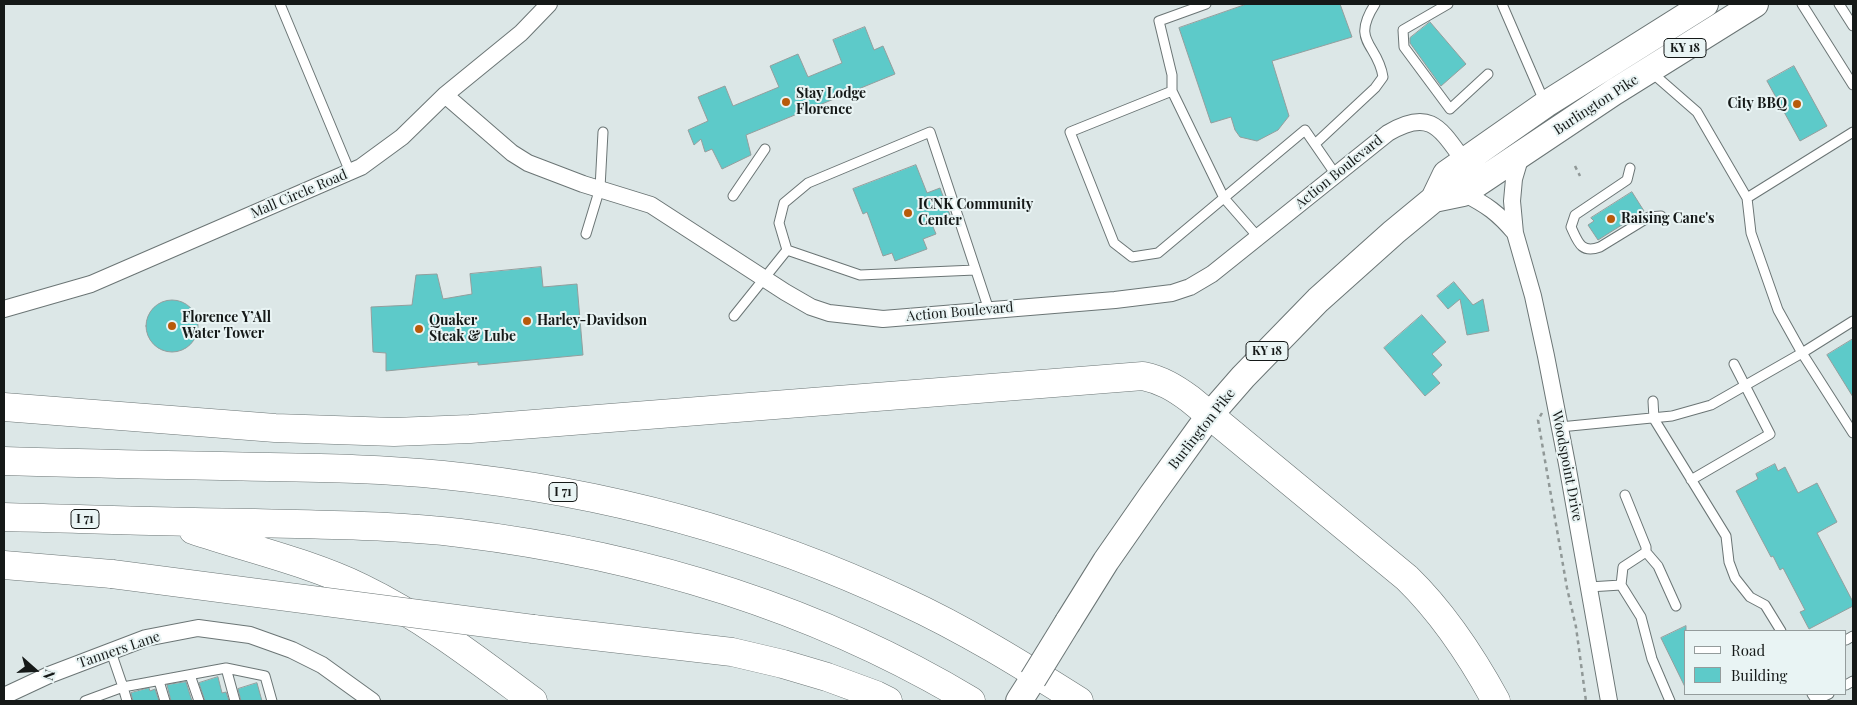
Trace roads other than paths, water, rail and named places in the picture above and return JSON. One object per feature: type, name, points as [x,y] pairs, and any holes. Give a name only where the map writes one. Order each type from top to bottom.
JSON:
[{"type":"highway","points":[[4,407],[275,428],[394,432],[470,429],[1144,376],[1162,380],[1176,388],[1419,589],[1450,626],[1472,659],[1496,701]]},
{"type":"highway","name":"I 71","points":[[4,462],[339,469],[441,474],[603,499],[724,531],[784,550],[849,577],[904,601],[999,651],[1079,701]]},
{"type":"highway","name":"I 71","points":[[4,517],[375,526],[458,533],[521,542],[617,560],[748,597],[804,618],[876,649],[931,677],[971,701]]},
{"type":"highway","points":[[165,522],[307,566],[362,588],[397,607],[464,650],[533,701]]},
{"type":"highway","points":[[4,565],[112,574],[533,629],[732,652],[827,677],[888,701]]},
{"type":"main road","name":"Burlington Pike","points":[[1020,701],[1106,561],[1152,495],[1209,416],[1269,349],[1318,300],[1434,199],[1446,174],[1546,104],[1705,4]]},
{"type":"main road","name":"Burlington Pike","points":[[1434,199],[1463,193],[1522,152],[1649,70],[1756,4]]},
{"type":"street","name":"Mall Circle Road","points":[[4,309],[91,284],[361,167],[402,137],[445,95],[521,33],[549,4]]},
{"type":"street","name":"Action Boulevard","points":[[445,95],[512,153],[546,171],[622,194],[657,208],[765,279],[811,306],[843,316],[883,319],[1115,300],[1172,293],[1190,287],[1212,274],[1388,133],[1400,126],[1411,123],[1433,124],[1443,132],[1464,161]]},
{"type":"street","name":"Woodspoint Drive","points":[[1522,152],[1514,180],[1512,201],[1516,233],[1534,303],[1560,427],[1609,701]]},
{"type":"street","name":"Woodspoint Drive","points":[[1463,193],[1487,205],[1501,216],[1516,233]]},
{"type":"street","name":"Tanners Lane","points":[[4,696],[49,675],[146,638],[198,628],[250,635],[292,650],[322,665],[372,701]]},
{"type":"lane","points":[[280,4],[350,172]]},
{"type":"lane","points":[[1206,4],[1159,21],[1172,75],[1172,91],[1224,198],[1258,237]]},
{"type":"lane","points":[[1315,144],[1375,88],[1383,78],[1381,64],[1365,40],[1364,28],[1366,17],[1375,4]]},
{"type":"lane","points":[[1448,4],[1403,30],[1404,48],[1450,109],[1488,74]]},
{"type":"lane","points":[[1502,4],[1546,104]]},
{"type":"lane","points":[[1802,4],[1853,85]]},
{"type":"lane","points":[[1839,4],[1853,26]]},
{"type":"lane","points":[[1649,70],[1697,112],[1747,198],[1751,233],[1778,310],[1802,353],[1853,433]]},
{"type":"lane","points":[[1172,91],[1070,132],[1114,243],[1132,257],[1158,253],[1305,130],[1336,175]]},
{"type":"lane","points":[[586,234],[600,188],[603,132]]},
{"type":"lane","points":[[787,250],[779,223],[784,203],[808,183],[930,132],[989,310]]},
{"type":"lane","points":[[1747,198],[1853,132]]},
{"type":"lane","points":[[733,196],[765,150]]},
{"type":"lane","points":[[1630,168],[1627,180],[1575,214],[1571,228],[1578,243],[1585,249],[1593,250],[1649,217],[1661,216]]},
{"type":"lane","points":[[734,316],[787,250]]},
{"type":"lane","points":[[787,250],[860,275],[975,270]]},
{"type":"lane","points":[[1560,427],[1672,416],[1711,404],[1802,353],[1853,321]]},
{"type":"lane","points":[[1691,480],[1770,434],[1734,364]]},
{"type":"lane","points":[[1653,401],[1654,418],[1726,536],[1729,562],[1736,578],[1750,597],[1765,605],[1780,630]]},
{"type":"lane","points":[[1625,495],[1646,547],[1646,552],[1658,566],[1676,606]]},
{"type":"lane","points":[[1646,552],[1623,567],[1621,585],[1641,617],[1652,659],[1670,701]]},
{"type":"lane","points":[[1589,587],[1621,585]]},
{"type":"lane","points":[[111,652],[127,701]]},
{"type":"lane","points":[[87,701],[123,687],[226,668],[264,676],[272,701]]},
{"type":"lane","points":[[226,668],[235,701]]},
{"type":"lane","points":[[190,675],[199,701]]},
{"type":"lane","points":[[158,681],[165,701]]},
{"type":"lane","points":[[1813,695],[1816,700],[1826,695]]},
{"type":"place","name":"Stay Lodge Florence","points":[[786,102]]},
{"type":"place","name":"City BBQ","points":[[1797,104]]},
{"type":"place","name":"ICNK Community Center","points":[[908,213]]},
{"type":"place","name":"Raising Cane's","points":[[1611,219]]},
{"type":"place","name":"Harley-Davidson","points":[[527,321]]},
{"type":"place","name":"Florence Y’All Water Tower","points":[[172,326]]},
{"type":"place","name":"Quaker Steak & Lube","points":[[419,329]]}]
